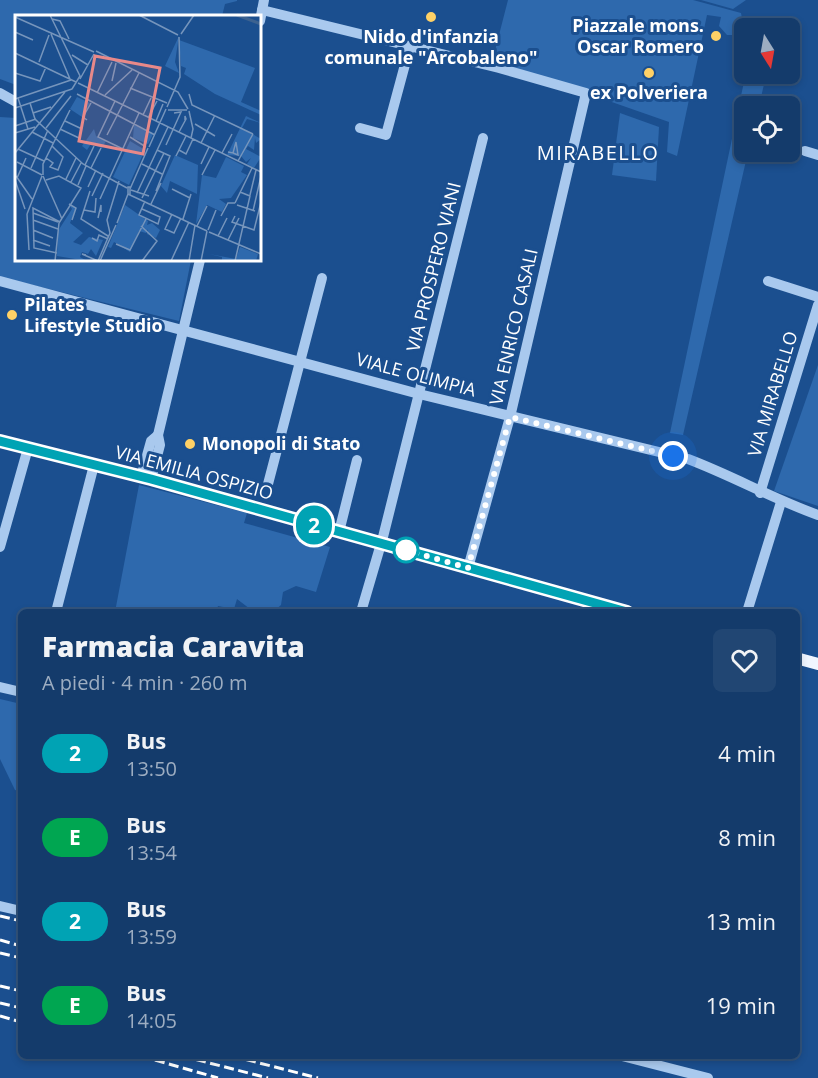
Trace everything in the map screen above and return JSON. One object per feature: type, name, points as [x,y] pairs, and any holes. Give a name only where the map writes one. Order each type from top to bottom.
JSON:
[{"type":"main road","name":"VIA EMILIA OSPIZIO","points":[[0,441],[339,531],[609,609]]},
{"type":"main road","points":[[800,659],[818,664]]},
{"type":"street","points":[[263,5],[410,46],[386,135],[360,128]]},
{"type":"street","name":"VIA ENRICO CASALI","points":[[410,46],[586,93],[510,417],[468,568]]},
{"type":"street","points":[[0,93],[15,101]]},
{"type":"street","points":[[0,103],[15,102]]},
{"type":"street","name":"VIA PROSPERO VIANI","points":[[362,609],[381,543],[483,138]]},
{"type":"street","points":[[805,151],[818,155]]},
{"type":"street","points":[[146,478],[151,441],[158,435],[200,261]]},
{"type":"street","points":[[268,484],[322,278]]},
{"type":"street","name":"VIALE OLIMPIA","points":[[0,281],[419,394],[688,459],[729,474],[760,493],[781,502],[818,514]]},
{"type":"street","points":[[768,281],[818,297]]},
{"type":"street","name":"VIA MIRABELLO","points":[[760,493],[818,305]]},
{"type":"street","points":[[0,547],[28,448]]},
{"type":"street","points":[[339,531],[357,460]]},
{"type":"street","points":[[57,609],[94,465]]},
{"type":"street","points":[[748,609],[781,502]]},
{"type":"street","points":[[0,687],[18,691]]},
{"type":"street","points":[[0,906],[18,910]]},
{"type":"street","points":[[658,1060],[708,1078]]},
{"type":"shaded area","points":[[0,0],[237,0],[225,4],[222,15],[15,15],[15,85],[0,79]]},
{"type":"shaded area","points":[[508,0],[693,0],[741,13],[742,18],[734,18],[734,35],[727,35],[719,26],[721,17],[707,15],[677,156],[667,152],[669,122],[586,93],[491,66]]},
{"type":"shaded area","points":[[701,0],[746,0],[733,9]]},
{"type":"shaded area","points":[[744,84],[764,84],[761,96],[741,96]]},
{"type":"shaded area","points":[[620,113],[659,127],[656,181],[612,175]]},
{"type":"shaded area","points":[[0,117],[15,118],[15,261],[191,261],[179,321],[0,277]]},
{"type":"shaded area","points":[[734,129],[734,162],[746,162],[683,435],[670,433]]},
{"type":"shaded area","points":[[818,365],[818,506],[774,491]]},
{"type":"shaded area","points":[[139,485],[247,513],[244,523],[330,547],[316,592],[296,586],[283,592],[281,605],[276,609],[250,609],[237,599],[234,609],[218,606],[217,609],[116,609]]},
{"type":"shaded area","points":[[0,699],[18,703],[18,791],[15,790],[0,759]]},
{"type":"railway","points":[[0,916],[18,920]]},
{"type":"railway","points":[[0,940],[18,945]]},
{"type":"railway","points":[[0,953],[18,957]]},
{"type":"railway","points":[[0,986],[18,990]]},
{"type":"railway","points":[[0,1003],[18,1007]]},
{"type":"railway","points":[[0,1016],[18,1021]]},
{"type":"railway","points":[[152,1059],[218,1078]]},
{"type":"railway","points":[[194,1059],[268,1078]]},
{"type":"railway","points":[[244,1059],[318,1078]]},
{"type":"bus line","name":"2","points":[[0,441],[151,479],[616,609]]},
{"type":"place","name":"Nido d'infanzia comunale \"Arcobaleno\"","points":[[431,17]]},
{"type":"place","name":"Piazzale mons. Oscar Romero","points":[[716,36]]},
{"type":"place","name":"ex Polveriera","points":[[649,73]]},
{"type":"place","name":"Pilates Lifestyle Studio","points":[[12,315]]},
{"type":"place","name":"Monopoli di Stato","points":[[190,444]]},
{"type":"district","name":"MIRABELLO","points":[[598,153]]},
{"type":"route","points":[[406,550],[468,568],[510,417],[673,456]]}]
